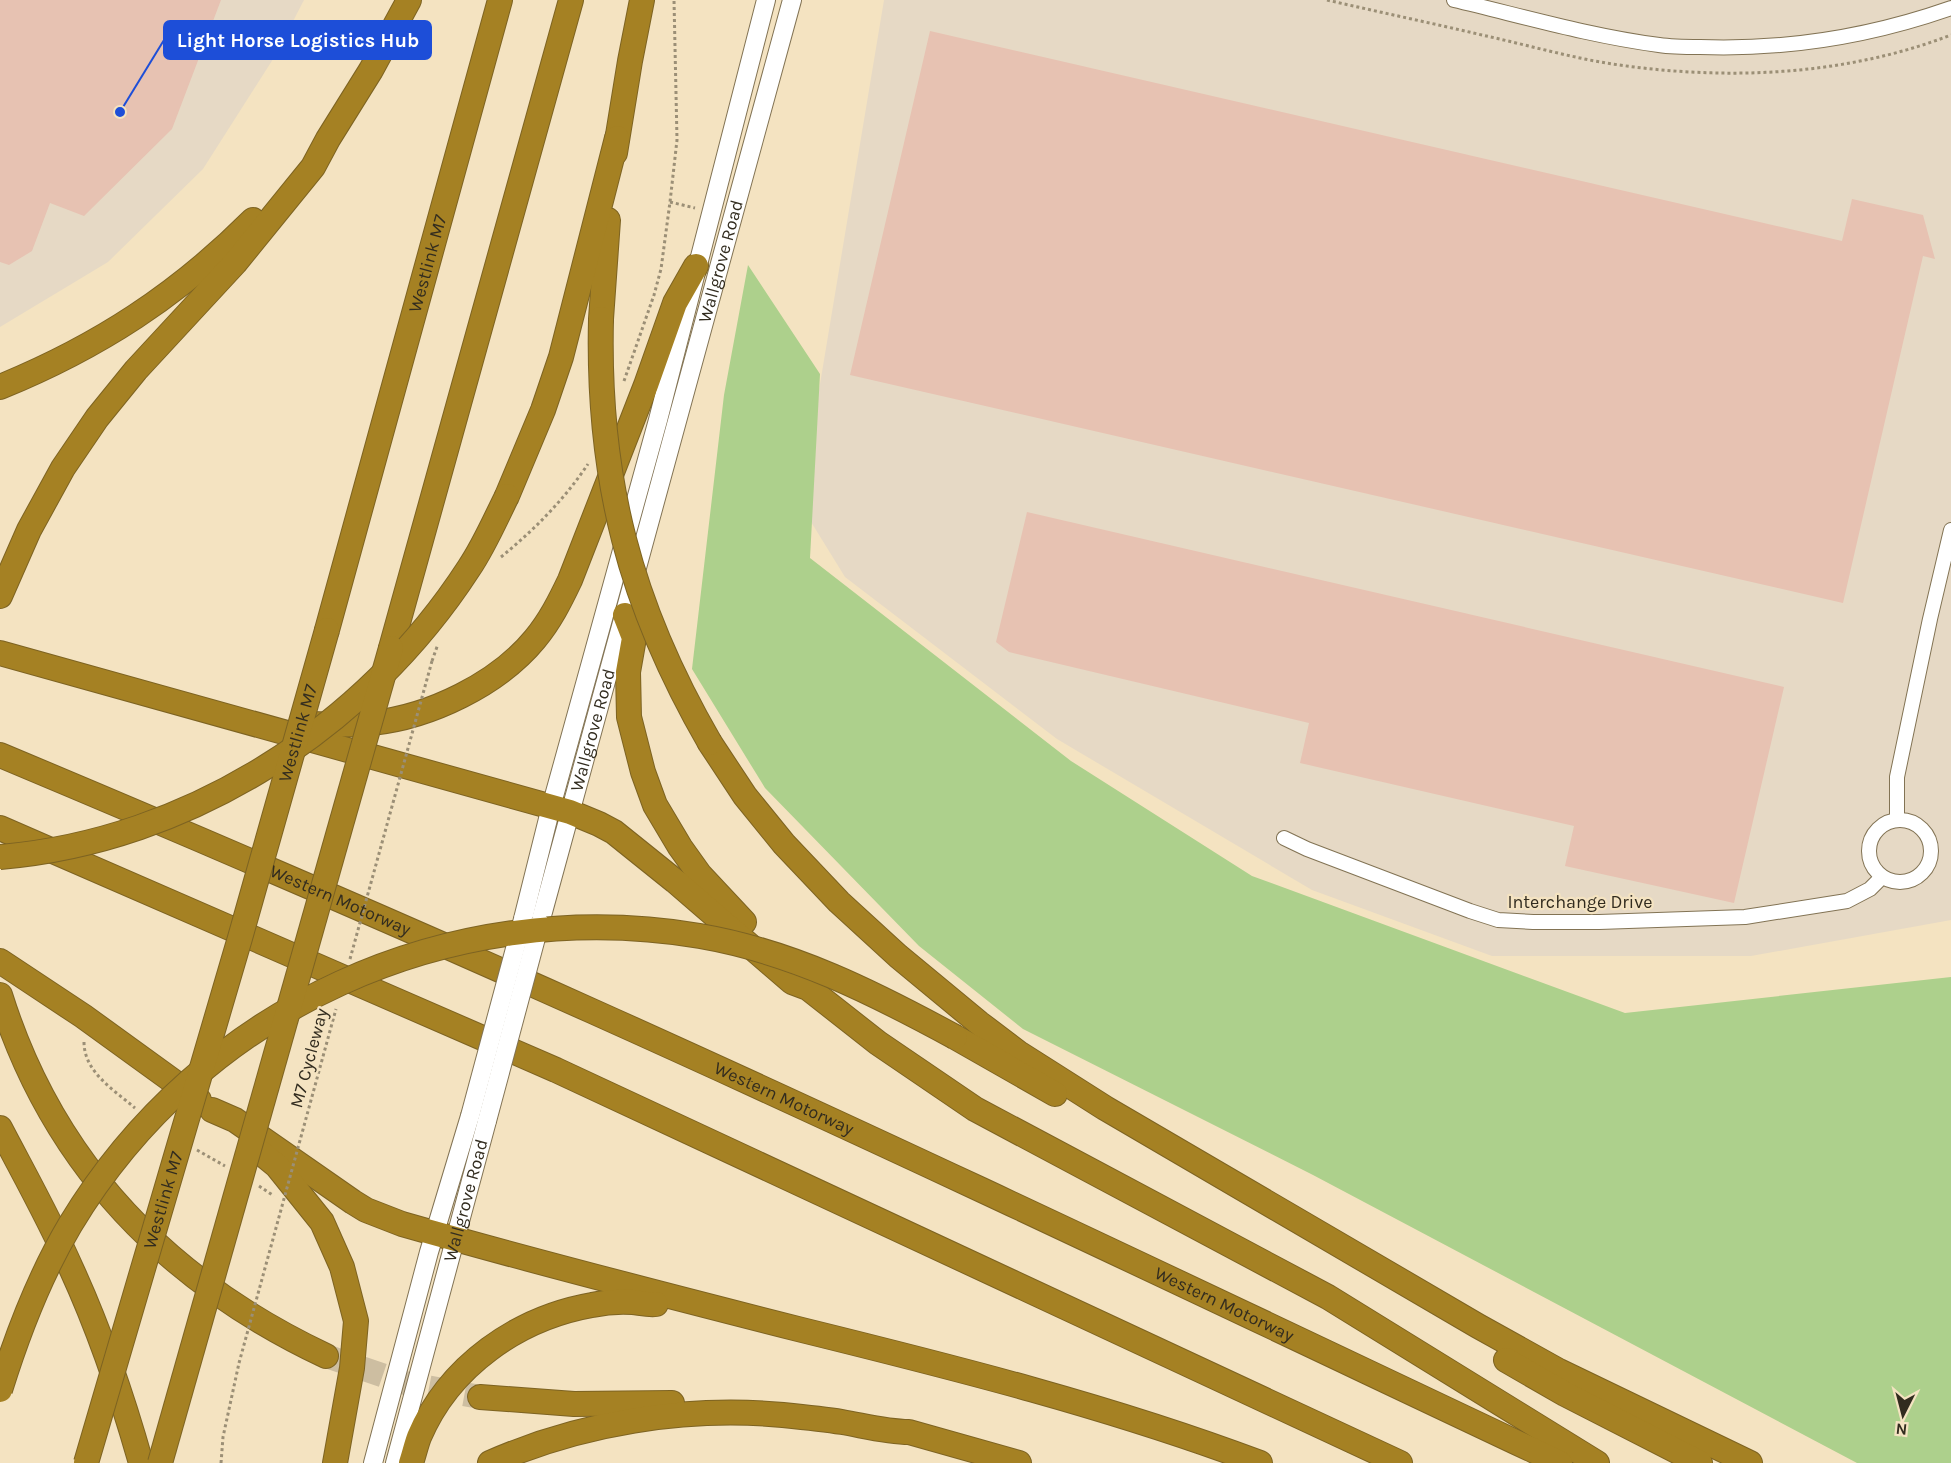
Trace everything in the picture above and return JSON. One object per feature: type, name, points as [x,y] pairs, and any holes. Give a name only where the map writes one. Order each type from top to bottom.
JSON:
[{"type":"highway","points":[[1,594],[29,530],[63,468],[97,418],[136,370],[235,263],[314,167],[327,139],[371,70],[409,0]]},
{"type":"highway","name":"Westlink M7","points":[[86,1463],[240,938],[500,0]]},
{"type":"highway","points":[[160,1463],[391,648],[571,0]]},
{"type":"highway","points":[[0,857],[67,846],[147,824],[232,787],[301,744],[343,711],[380,678],[441,609],[470,567],[492,529],[543,410],[561,357],[617,138],[642,0]]},
{"type":"highway","points":[[617,138],[601,319],[601,386],[606,447],[616,510],[632,572],[654,631],[679,687],[710,743],[745,796],[784,844],[839,902],[897,956],[1020,1054],[1105,1108],[1558,1371],[1750,1463]]},
{"type":"highway","points":[[0,387],[96,342],[123,326],[188,280],[260,213],[327,139]]},
{"type":"highway","points":[[275,730],[305,723],[345,725],[374,723],[425,711],[452,700],[487,680],[534,640],[561,601],[675,303],[696,266]]},
{"type":"highway","points":[[625,615],[634,638],[628,672],[629,717],[642,772],[655,805],[680,848],[700,875],[759,936],[803,975],[808,988]]},
{"type":"highway","points":[[0,653],[560,810],[599,824],[614,832],[675,881],[792,982],[808,988],[878,1043],[975,1108],[1328,1298],[1597,1463]]},
{"type":"highway","name":"Western Motorway","points":[[0,755],[200,839],[595,1012],[914,1158],[1560,1463]]},
{"type":"highway","points":[[0,828],[556,1070],[1400,1463]]},
{"type":"highway","points":[[0,1390],[23,1320],[44,1272],[76,1215],[100,1180],[128,1143],[184,1086],[210,1063],[262,1025],[327,989],[385,963],[441,947],[514,932],[575,927],[636,928],[702,936],[768,952],[821,970],[867,990],[956,1037],[1243,1203],[1564,1394],[1700,1463]]},
{"type":"highway","points":[[0,961],[83,1016],[212,1110],[230,1128],[277,1166],[322,1222],[342,1267],[356,1321],[352,1368],[335,1463]]},
{"type":"highway","points":[[0,994],[29,1073],[54,1119],[87,1169],[114,1201],[171,1257],[226,1300],[289,1339],[326,1356]]},
{"type":"highway","points":[[212,1110],[235,1120],[366,1210],[402,1224],[1082,1404],[1191,1437],[1260,1463]]},
{"type":"highway","points":[[0,1128],[71,1267],[123,1400],[141,1463]]},
{"type":"highway","points":[[411,1463],[419,1437],[435,1408],[466,1368],[498,1342],[540,1320],[577,1308],[611,1302],[654,1305],[673,1297]]},
{"type":"highway","points":[[480,1397],[574,1404],[737,1402],[792,1405],[898,1423],[909,1431],[1018,1463]]},
{"type":"highway","points":[[490,1463],[532,1446],[602,1427],[707,1412],[782,1415],[894,1432],[909,1431]]},
{"type":"main road","name":"Wallgrove Road","points":[[373,1463],[445,1236],[532,921],[696,266],[766,0]]},
{"type":"main road","name":"Wallgrove Road","points":[[560,810],[625,615],[792,0]]},
{"type":"main road","name":"Wallgrove Road","points":[[395,1463],[445,1236]]},
{"type":"street","points":[[1454,0],[1661,46],[1733,48],[1821,41],[1899,24],[1951,8]]},
{"type":"street","points":[[1897,819],[1897,777],[1951,530]]},
{"type":"street","points":[[1897,819],[1921,827],[1930,842],[1931,859],[1922,873],[1907,882],[1882,877],[1871,864],[1869,847],[1875,831],[1897,819]]},
{"type":"street","name":"Interchange Drive","points":[[1284,838],[1306,849],[1498,920],[1599,922],[1745,917],[1847,901],[1870,889],[1882,877]]},
{"type":"path","points":[[670,202],[711,212]]},
{"type":"path","points":[[350,960],[432,661]]},
{"type":"path","name":"M7 Cycleway","points":[[221,1463],[223,1437],[239,1363],[337,1006]]},
{"type":"shaded area","points":[[0,0],[304,0],[275,56],[203,169],[108,262],[0,327]]},
{"type":"shaded area","points":[[884,0],[1951,0],[1951,920],[1751,956],[1492,956],[1312,890],[1057,739],[845,577],[800,504]]},
{"type":"green space","points":[[748,265],[820,374],[810,558],[1071,761],[1252,876],[1625,1013],[1951,977],[1951,1463],[1857,1463],[1313,1175],[1023,1029],[919,946],[765,788],[692,669],[724,395]]},
{"type":"building","points":[[0,0],[221,0],[172,129],[84,216],[50,203],[32,251],[9,265],[0,262]]},
{"type":"building","points":[[930,31],[1842,241],[1852,199],[1923,215],[1935,259],[1923,256],[1843,603],[850,375]]},
{"type":"building","points":[[1027,512],[1784,687],[1734,903],[1565,866],[1574,826],[1300,763],[1309,723],[1009,652],[996,642]]},
{"type":"tunnel","points":[[326,1356],[405,1383],[480,1397]]},
{"type":"place","name":"Light Horse Logistics Hub","points":[[120,112]]}]
